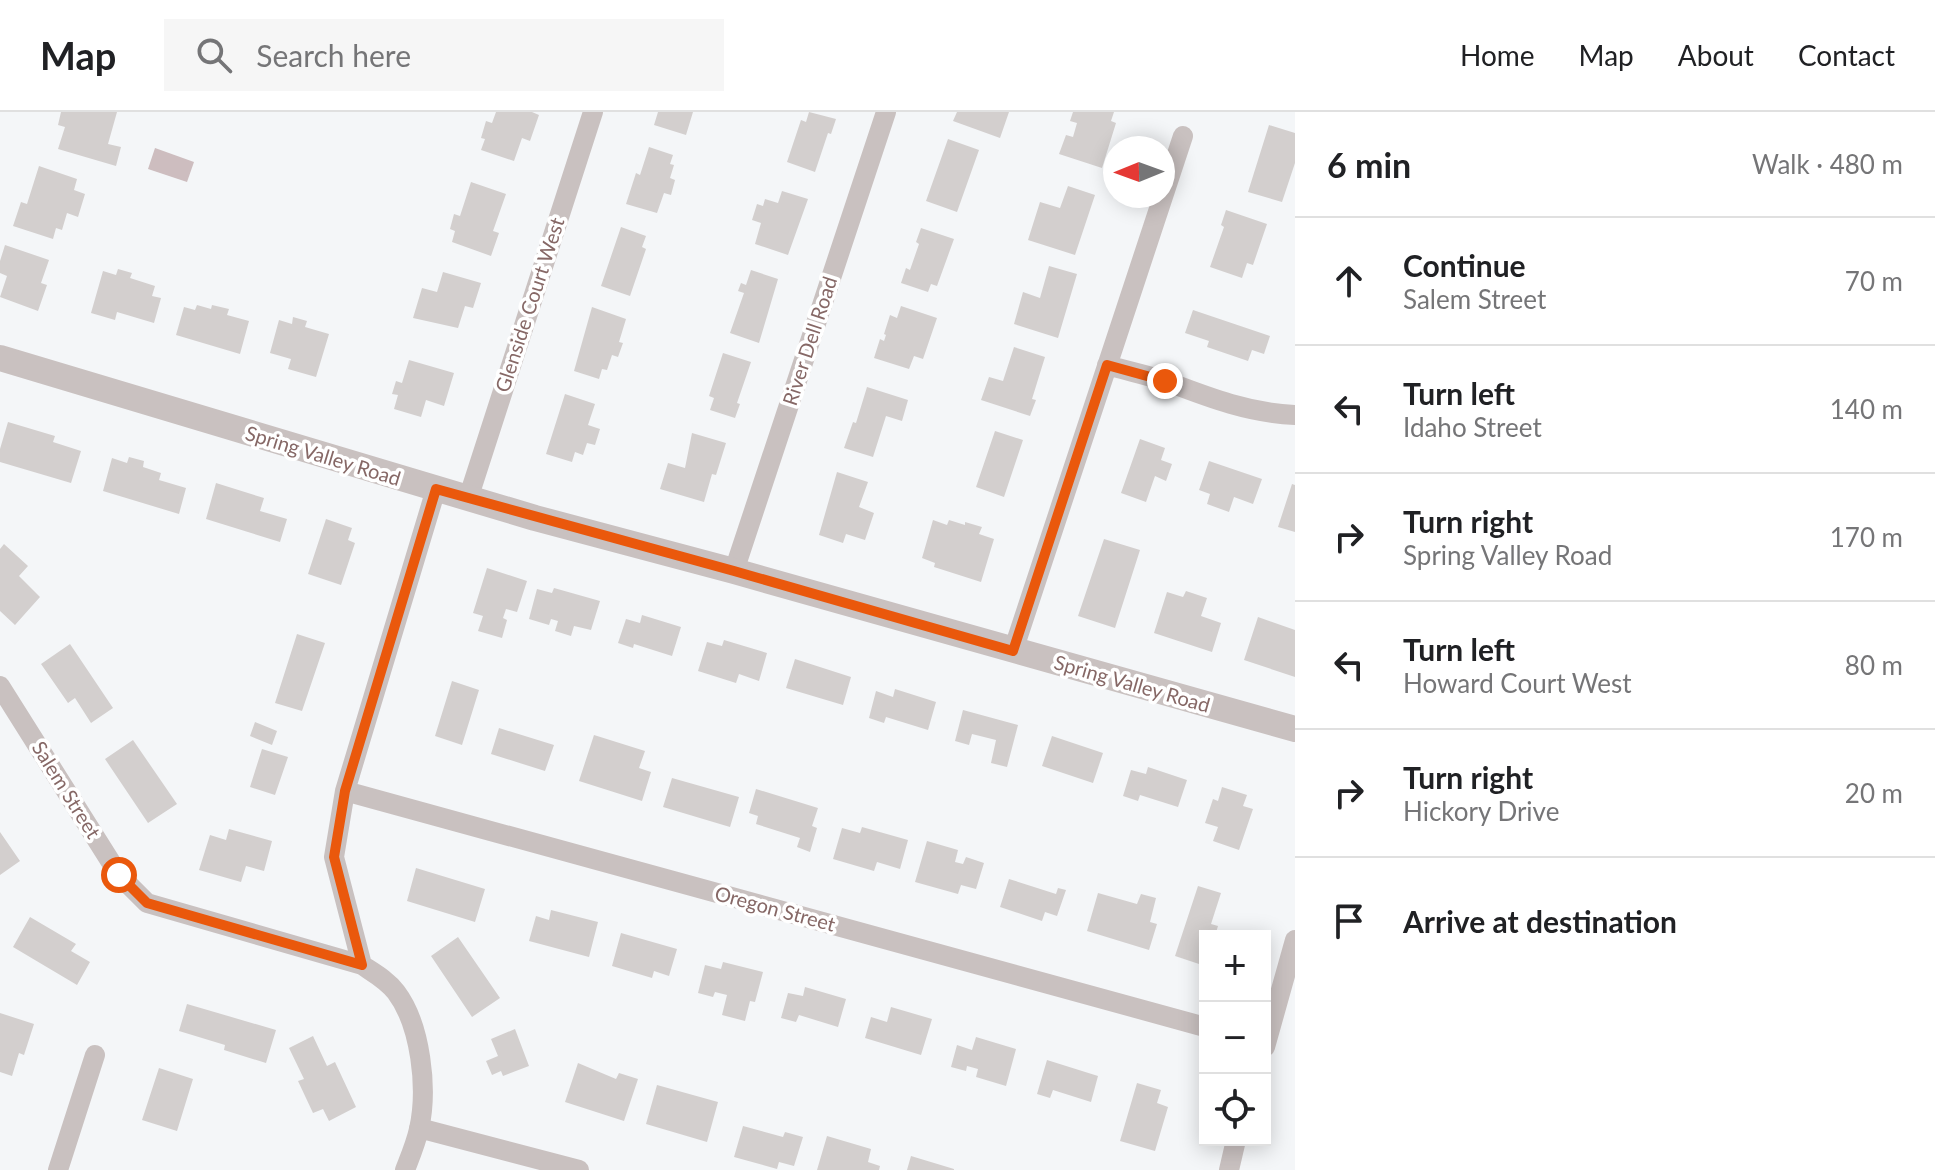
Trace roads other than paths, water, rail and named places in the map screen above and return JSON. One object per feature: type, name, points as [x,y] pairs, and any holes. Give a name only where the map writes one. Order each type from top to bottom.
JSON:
[{"type":"street","name":"Glenside Court West","points":[[468,499],[593,112]]},
{"type":"street","name":"River Dell Road","points":[[734,571],[886,112]]},
{"type":"street","points":[[1013,651],[1183,136]]},
{"type":"street","name":"Spring Valley Road","points":[[0,358],[468,499],[1295,729]]},
{"type":"street","points":[[1107,365],[1165,381],[1235,407],[1295,415]]},
{"type":"street","points":[[405,1170],[419,1128],[424,1086],[415,1029],[397,993],[362,965],[334,857],[345,791],[436,489]]},
{"type":"street","name":"Salem Street","points":[[0,686],[119,875],[147,903],[362,965]]},
{"type":"street","name":"Oregon Street","points":[[345,791],[1199,1025]]},
{"type":"street","points":[[1271,1024],[1295,940]]},
{"type":"street","points":[[58,1170],[95,1055]]},
{"type":"street","points":[[419,1128],[579,1170]]},
{"type":"street","points":[[1229,1170],[1235,1146]]}]
